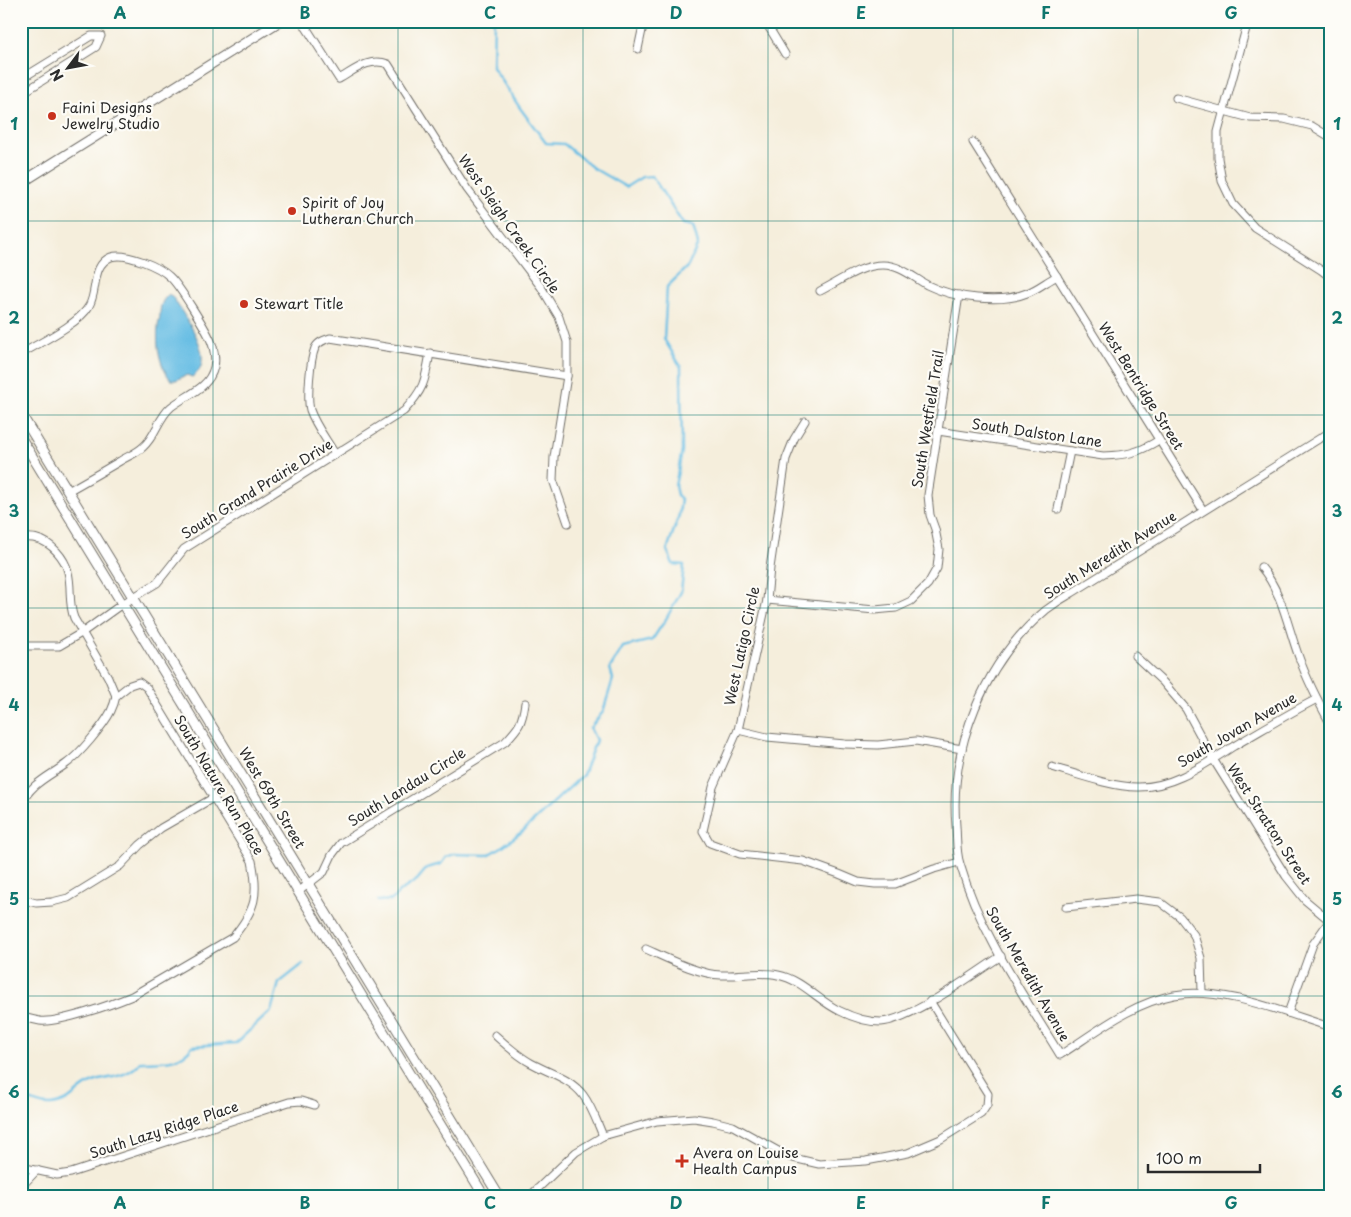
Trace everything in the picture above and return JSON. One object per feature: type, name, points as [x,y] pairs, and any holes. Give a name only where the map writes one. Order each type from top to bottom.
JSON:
[{"type":"main road","points":[[21,183],[280,21]]},
{"type":"main road","name":"West 69th Street","points":[[21,414],[499,1196]]},
{"type":"main road","name":"West 69th Street","points":[[21,438],[484,1196]]},
{"type":"main road","points":[[57,498],[68,491]]},
{"type":"main road","points":[[234,787],[246,780]]},
{"type":"street","name":"West Sleigh Creek Circle","points":[[302,21],[339,79],[366,63],[379,60],[388,64],[467,189],[541,287],[559,317],[567,342],[567,376],[554,457],[553,480],[568,523]]},
{"type":"street","points":[[638,49],[644,21]]},
{"type":"street","points":[[765,21],[785,54]]},
{"type":"street","points":[[1248,21],[1218,132],[1218,158],[1222,181],[1233,204],[1254,228],[1322,270],[1330,278]]},
{"type":"street","points":[[21,79],[91,36],[101,36],[96,47],[21,94]]},
{"type":"street","points":[[1176,98],[1250,118],[1284,119],[1312,126],[1330,138]]},
{"type":"street","name":"West Bentridge Street","points":[[973,142],[1203,510]]},
{"type":"street","points":[[21,354],[76,321],[88,308],[94,294],[96,272],[103,262],[112,257],[119,256],[138,260],[171,277],[211,341],[214,368],[206,382],[195,393],[171,408],[162,419],[154,436],[143,448],[68,491]]},
{"type":"street","points":[[820,291],[866,267],[882,265],[894,266],[927,285],[942,291],[959,295],[1000,299],[1030,293],[1057,276]]},
{"type":"street","name":"South Westfield Trail","points":[[767,600],[876,610],[896,608],[911,600],[928,584],[937,568],[939,549],[930,515],[928,494],[959,295]]},
{"type":"street","points":[[335,454],[310,410],[308,389],[315,349],[321,341],[330,338],[567,376]]},
{"type":"street","name":"South Grand Prairie Drive","points":[[21,646],[59,646],[83,632],[122,604],[158,583],[184,550],[404,411],[417,397],[425,382],[430,353]]},
{"type":"street","name":"West Latigo Circle","points":[[805,421],[794,439],[786,459],[767,600],[738,730],[713,787],[702,831],[710,843],[740,854],[802,861],[858,882],[895,884],[934,869],[959,862]]},
{"type":"street","name":"South Dalston Lane","points":[[938,431],[1103,456],[1128,455],[1143,450],[1159,440]]},
{"type":"street","name":"South Meredith Avenue","points":[[1202,992],[1174,995],[1125,1013],[1060,1055],[983,924],[959,862],[954,807],[962,749],[974,708],[985,685],[1006,654],[1046,610],[1330,432]]},
{"type":"street","points":[[1058,509],[1070,451]]},
{"type":"street","points":[[21,538],[38,539],[50,545],[60,555],[68,571],[70,609],[108,677],[116,696],[111,712],[80,751],[68,763],[34,785],[21,805]]},
{"type":"street","points":[[1261,568],[1270,578],[1278,593],[1300,661],[1330,723]]},
{"type":"street","name":"West Stratton Street","points":[[1135,656],[1163,682],[1186,709],[1213,759],[1286,876],[1305,900],[1330,920]]},
{"type":"street","name":"South Nature Run Place","points":[[21,1016],[42,1021],[56,1020],[132,996],[233,937],[245,923],[254,903],[256,883],[252,861],[147,688],[139,682],[130,685],[116,696]]},
{"type":"street","name":"South Jovan Avenue","points":[[1052,768],[1137,787],[1159,784],[1181,778],[1317,699]]},
{"type":"street","name":"South Landau Circle","points":[[298,892],[324,872],[332,855],[341,843],[504,742],[517,729],[523,719],[525,703]]},
{"type":"street","points":[[738,730],[767,737],[845,744],[878,746],[916,741],[962,749]]},
{"type":"street","points":[[21,899],[36,903],[68,898],[120,866],[160,828],[213,798]]},
{"type":"street","points":[[1066,906],[1136,899],[1160,902],[1180,917],[1194,935],[1200,958],[1202,992],[1248,1001],[1330,1027]]},
{"type":"street","points":[[1288,1013],[1313,944],[1330,920]]},
{"type":"street","points":[[646,949],[687,967],[720,975],[755,973],[779,975],[797,981],[839,1011],[860,1019],[882,1022],[906,1015],[1001,956]]},
{"type":"street","points":[[530,1196],[576,1152],[603,1136],[657,1121],[694,1118],[733,1126],[789,1157],[819,1164],[866,1162],[908,1153],[941,1139],[981,1114],[987,1105],[988,1094],[930,1001]]},
{"type":"street","points":[[495,1035],[532,1064],[568,1081],[582,1093],[590,1104],[603,1136]]},
{"type":"street","name":"South Lazy Ridge Place","points":[[21,1167],[57,1175],[71,1173],[289,1102],[301,1101],[314,1105]]},
{"type":"street","points":[[21,1187],[37,1170]]},
{"type":"water","points":[[169,294],[192,328],[201,350],[202,360],[199,370],[192,377],[187,375],[176,380],[171,380],[167,374],[161,362],[158,348],[157,334],[160,309],[163,301]]},
{"type":"waterway","points":[[378,901],[392,900],[399,892],[417,880],[427,868],[441,864],[446,857],[454,854],[487,855],[500,848],[523,831],[583,775],[596,740],[590,728],[603,712],[613,679],[610,668],[623,647],[652,640],[681,592],[684,565],[673,564],[667,550],[679,515],[681,499],[677,495],[675,486],[682,451],[681,367],[664,339],[667,287],[688,266],[698,244],[693,226],[683,224],[652,176],[642,177],[626,187],[593,168],[564,144],[546,143],[493,67],[494,21]]},
{"type":"waterway","points":[[21,1096],[44,1105],[58,1104],[69,1099],[91,1083],[124,1074],[140,1062],[176,1059],[187,1052],[192,1046],[236,1043],[271,1011],[279,983],[303,964]]},
{"type":"place","name":"Faini Designs Jewelry Studio","points":[[52,116]]},
{"type":"place","name":"Spirit of Joy Lutheran Church","points":[[292,211]]},
{"type":"place","name":"Stewart Title","points":[[244,304]]},
{"type":"place","name":"Avera on Louise Health Campus","points":[[682,1161]]}]
